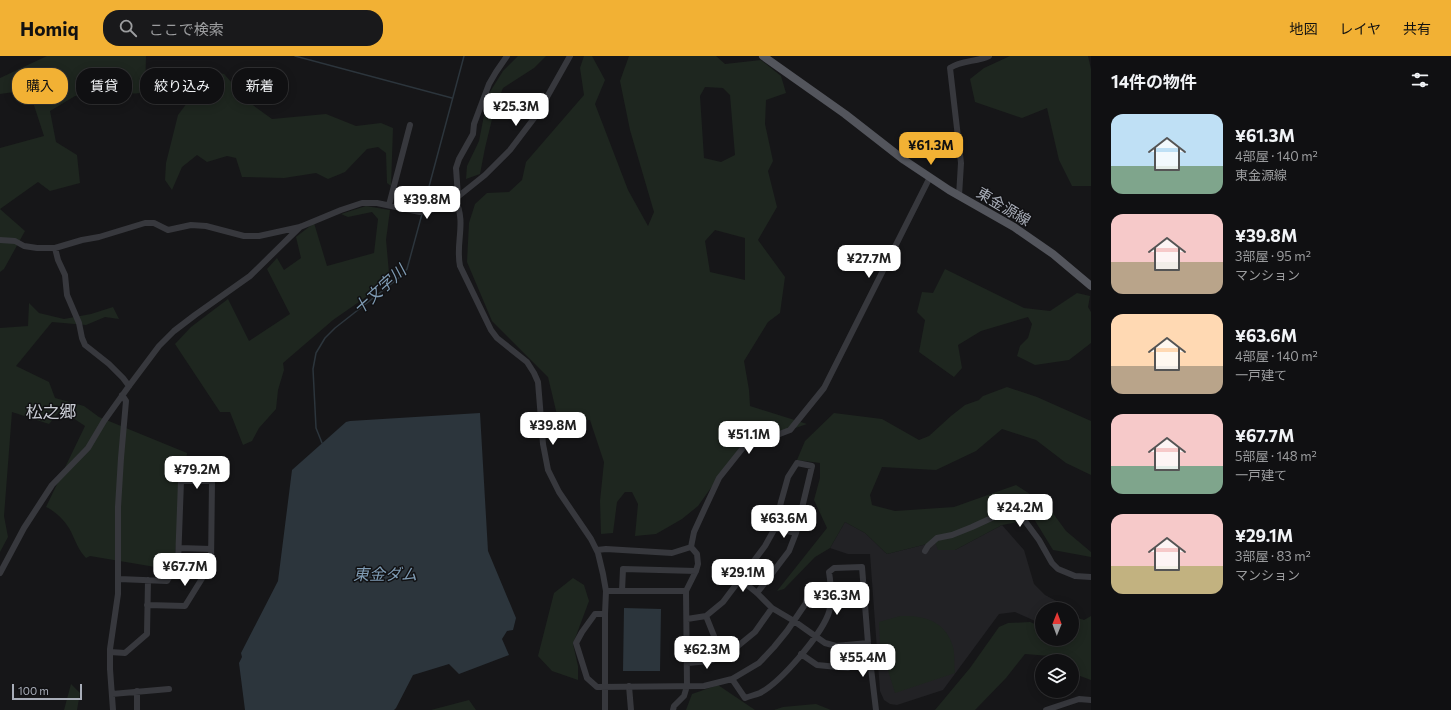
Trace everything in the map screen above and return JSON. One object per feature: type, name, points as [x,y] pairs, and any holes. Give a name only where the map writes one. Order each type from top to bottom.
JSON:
[{"type":"main road","name":"東金源線","points":[[763,56],[845,114],[904,160],[959,196],[1014,227],[1035,241],[1072,268],[1091,286]]},
{"type":"street","points":[[507,56],[489,84],[474,124],[473,134],[459,159],[456,168],[456,198],[461,223],[460,266],[486,320],[497,338],[527,362],[534,373],[538,382],[543,444],[548,470],[559,492],[597,550],[606,591],[605,710]]},
{"type":"street","points":[[0,241],[15,241],[24,246],[38,248],[55,248],[82,240],[99,237],[144,223],[154,223],[168,230],[191,225],[206,226],[244,236],[258,236],[300,227],[327,215],[362,203],[377,203],[420,212],[441,207],[456,198],[485,175],[510,150],[538,113],[570,56]]},
{"type":"street","points":[[959,196],[961,163],[950,68],[954,65],[982,60],[989,56]]},
{"type":"street","points":[[389,205],[410,125]]},
{"type":"street","points":[[691,547],[694,532],[704,508],[720,478],[746,444],[757,439],[777,435],[790,430],[824,388],[930,177]]},
{"type":"street","points":[[0,573],[36,508],[52,485],[88,448],[122,394],[159,346],[174,331],[250,276],[300,227]]},
{"type":"street","points":[[55,248],[58,260],[65,275],[67,295],[79,324],[84,345],[109,364],[123,378],[128,386]]},
{"type":"street","points":[[113,710],[110,652],[119,579],[118,507],[126,402],[122,394]]},
{"type":"street","points":[[687,619],[706,616],[723,602],[765,546],[775,528],[788,477],[797,464],[812,466],[796,533],[789,551],[758,593]]},
{"type":"street","points":[[119,579],[167,581],[178,562],[180,548],[181,481],[212,481],[211,564],[185,606],[147,605]]},
{"type":"street","points":[[925,551],[937,538],[952,535],[998,515],[1008,512],[1020,513],[1055,566],[1070,575],[1091,577]]},
{"type":"street","points":[[775,528],[796,533]]},
{"type":"street","points":[[597,550],[606,549],[672,553],[691,547]]},
{"type":"street","points":[[673,710],[674,706],[684,696],[687,686],[686,591],[698,564],[697,554],[691,547]]},
{"type":"street","points":[[180,548],[211,549]]},
{"type":"street","points":[[732,679],[745,698],[761,692],[783,674],[815,636],[828,614],[831,588],[829,572],[834,568],[862,567],[868,643],[876,710]]},
{"type":"street","points":[[622,591],[623,569],[696,570]]},
{"type":"street","points":[[740,579],[758,593],[772,608],[794,621],[825,643],[836,646],[868,643]]},
{"type":"street","points":[[110,652],[125,653],[147,634],[148,580]]},
{"type":"street","points":[[605,614],[595,614],[576,643],[587,678],[597,686],[704,686],[732,679],[759,663],[794,621],[806,603],[808,591],[831,588]]},
{"type":"street","points":[[606,591],[686,591]]},
{"type":"street","points":[[687,663],[710,660],[733,650],[755,632],[772,608]]},
{"type":"street","points":[[706,616],[722,656]]},
{"type":"street","points":[[801,654],[817,665],[848,668],[846,645]]},
{"type":"street","points":[[629,686],[631,710]]},
{"type":"street","points":[[112,694],[168,689]]},
{"type":"street","points":[[137,691],[137,710]]},
{"type":"street","points":[[1046,710],[1079,699],[1091,700]]},
{"type":"shaded area","points":[[47,56],[146,56],[146,68],[140,68],[140,93],[132,94],[132,68],[76,68],[75,96],[68,100],[68,68],[21,68]]},
{"type":"shaded area","points":[[518,56],[546,56],[534,68],[503,88],[494,111],[480,174],[466,179],[467,166],[479,141],[488,95],[503,71]]},
{"type":"shaded area","points":[[584,56],[592,56],[605,80],[595,104],[628,190],[648,226],[654,212],[630,130],[620,81],[629,56],[716,56],[725,64],[761,60],[781,76],[786,93],[766,100],[765,124],[773,161],[768,171],[777,207],[758,240],[785,277],[780,313],[768,322],[744,361],[750,406],[807,424],[740,447],[698,506],[682,519],[656,534],[635,536],[638,504],[632,492],[625,492],[617,502],[613,533],[601,534],[600,501],[604,462],[590,420],[558,419],[548,377],[492,321],[467,262],[469,223],[475,204],[487,193],[509,192],[522,180],[526,162],[584,95],[580,68]],"holes":[[[705,87],[723,88],[730,95],[735,155],[721,162],[704,158],[700,96]],[[715,230],[745,238],[745,280],[710,272],[705,241]]]},
{"type":"shaded area","points":[[1010,56],[1088,56],[1091,69],[1091,186],[1072,186],[1059,160],[1047,108],[1022,118],[975,102],[970,79],[984,68]]},
{"type":"shaded area","points":[[12,72],[12,92],[0,94],[0,78]]},
{"type":"shaded area","points":[[224,74],[232,83],[232,104],[251,104],[272,119],[326,114],[356,126],[381,123],[393,128],[391,186],[387,183],[386,153],[378,147],[367,149],[345,172],[328,179],[316,173],[284,178],[242,177],[236,158],[227,156],[207,162],[197,155],[182,167],[172,190],[165,180],[166,163],[178,115],[186,104],[224,104]]},
{"type":"shaded area","points":[[34,104],[62,104],[50,111],[56,142],[77,155],[80,183],[50,191],[38,182],[0,209],[0,148],[44,136]]},
{"type":"shaded area","points":[[366,206],[390,210],[386,240],[389,273],[376,290],[333,320],[283,363],[284,370],[278,390],[276,409],[259,428],[252,441],[243,445],[230,412],[220,412],[175,344],[191,327],[228,299],[249,341],[290,314],[267,269],[277,258],[284,270],[301,258],[296,237],[314,223],[327,266],[374,253],[378,219],[372,212],[348,217],[341,214]]},
{"type":"shaded area","points":[[0,209],[25,231],[4,269],[0,272]]},
{"type":"shaded area","points":[[945,269],[1024,308],[1050,311],[1077,293],[1090,296],[1088,307],[1091,312],[1091,343],[1069,360],[1035,365],[1017,356],[1020,346],[1028,338],[1032,324],[1028,317],[981,331],[958,345],[962,368],[954,377],[919,352],[925,320],[917,312],[922,292],[933,293]]},
{"type":"shaded area","points":[[29,303],[39,313],[64,319],[91,314],[113,307],[119,319],[105,317],[86,325],[52,322],[16,366],[49,382],[55,398],[84,406],[99,417],[187,453],[173,570],[90,556],[86,558],[65,522],[56,513],[46,507],[85,426],[61,410],[49,424],[12,412],[4,516],[8,537],[0,552],[0,328],[28,326]]},
{"type":"shaded area","points":[[1007,387],[1037,397],[1091,421],[1091,475],[1066,463],[1036,440],[1002,429],[976,451],[936,470],[882,467],[870,495],[872,505],[895,511],[954,507],[1016,485],[1047,505],[1066,531],[1091,552],[1091,557],[1053,550],[1034,519],[1002,525],[955,550],[938,550],[935,542],[887,554],[865,533],[845,522],[830,548],[815,557],[784,589],[777,591],[827,528],[814,500],[820,478],[820,463],[797,460],[805,441],[834,413],[882,419],[919,440],[929,436],[965,405]]},
{"type":"shaded area","points":[[845,522],[865,533],[887,554],[935,542],[955,550],[1002,525],[1024,550],[1034,584],[1045,595],[1058,602],[1035,602],[1035,621],[1015,612],[999,614],[943,690],[897,705],[890,704],[884,700],[880,691],[870,554],[848,554],[830,548]]},
{"type":"shaded area","points":[[573,578],[584,585],[589,601],[573,644],[578,666],[578,680],[552,671],[538,656],[554,593]]},
{"type":"shaded area","points":[[900,616],[917,617],[933,621],[945,631],[950,638],[953,647],[955,673],[895,693],[880,644],[879,622]]},
{"type":"shaded area","points":[[1091,616],[1091,680],[1079,676],[1079,654],[1025,654],[1006,678],[975,710],[935,710],[970,668],[999,627],[1008,623],[1030,622],[1035,624],[1035,646],[1079,646],[1079,618],[1084,620]]},
{"type":"shaded area","points":[[71,684],[80,693],[77,710],[64,710]]},
{"type":"shaded area","points":[[718,685],[755,710],[686,710],[692,694]]},
{"type":"shaded area","points":[[469,700],[476,710],[431,710]]},
{"type":"shaded area","points":[[816,704],[831,710],[774,710],[783,707]]},
{"type":"water","name":"東金ダム","points":[[480,413],[488,551],[516,618],[513,630],[507,631],[502,639],[509,655],[459,674],[449,664],[413,675],[394,710],[245,710],[239,663],[242,657],[241,653],[278,581],[292,470],[346,422]]},
{"type":"water","points":[[624,608],[661,609],[660,671],[623,671]]},
{"type":"waterway","points":[[295,56],[452,98]]},
{"type":"waterway","name":"十文字川","points":[[423,209],[464,56]]},
{"type":"waterway","name":"十文字川","points":[[322,443],[316,428],[313,369],[316,353],[325,338],[335,328],[400,277],[407,269],[422,214]]},
{"type":"district","name":"松之郷","points":[[51,411]]}]
